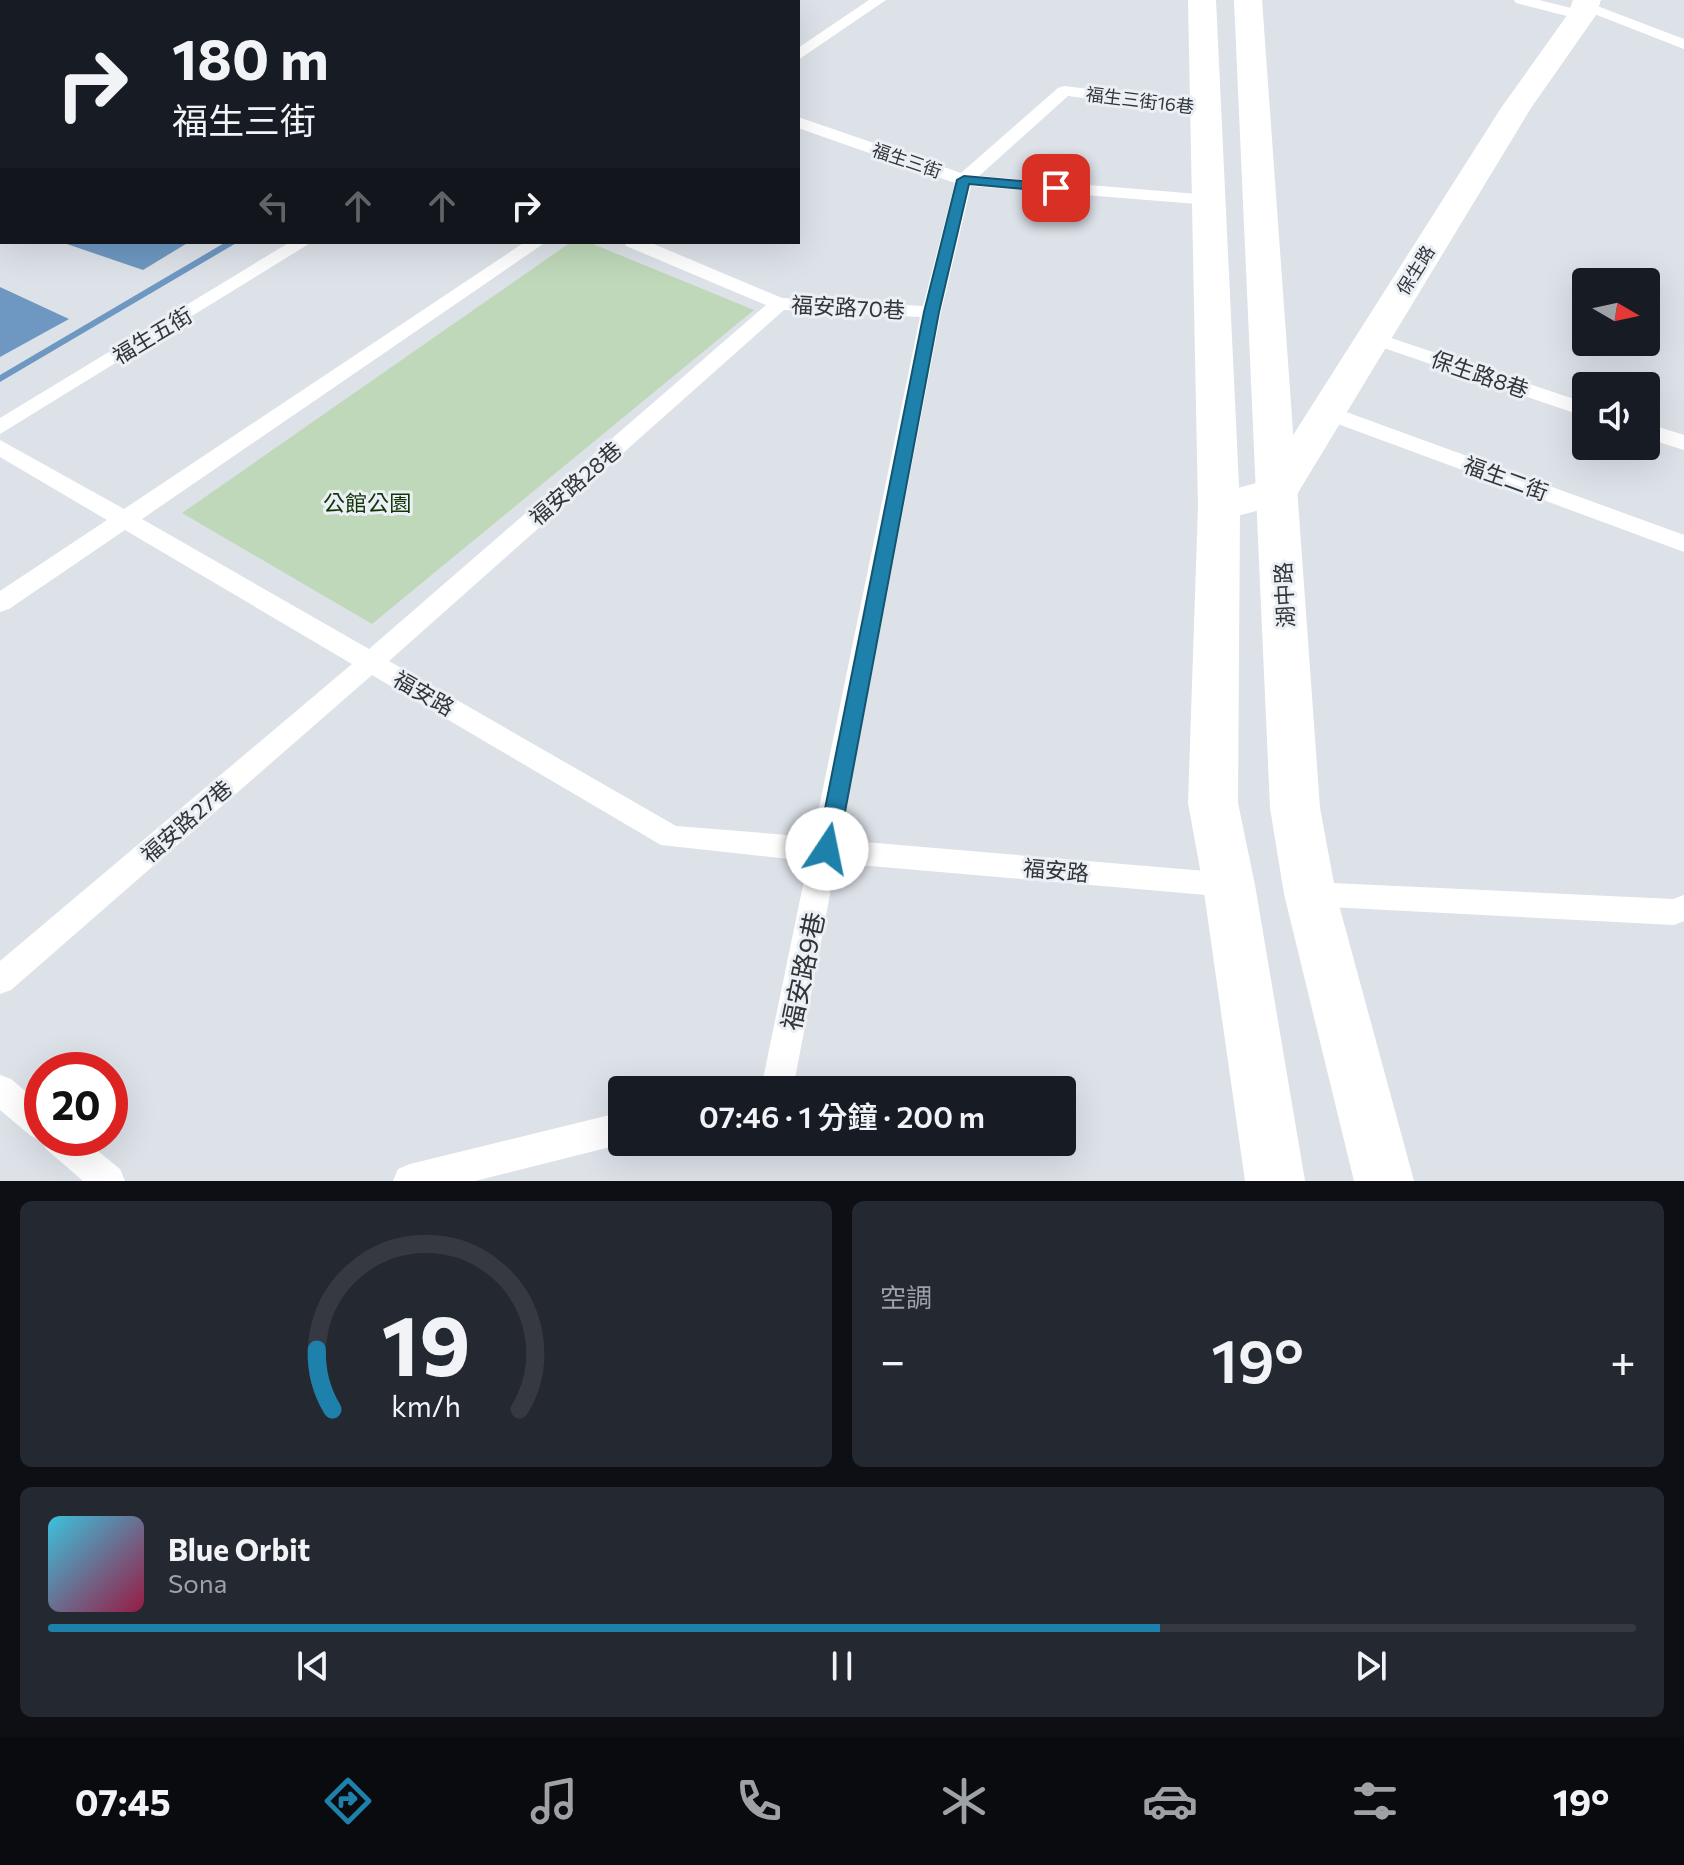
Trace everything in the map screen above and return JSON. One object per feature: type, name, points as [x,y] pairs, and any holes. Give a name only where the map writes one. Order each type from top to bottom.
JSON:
[{"type":"street","points":[[1202,0],[1219,507],[1213,803],[1229,885],[1275,1181]]},
{"type":"street","name":"湖中路","points":[[1248,0],[1295,808],[1310,894],[1384,1181]]},
{"type":"street","name":"保生路","points":[[1278,491],[1516,108],[1584,7]]},
{"type":"street","points":[[1219,507],[1278,491]]},
{"type":"lane","points":[[800,54],[879,0]]},
{"type":"lane","points":[[1521,0],[1584,7],[1684,44]]},
{"type":"lane","name":"福生三街16巷","points":[[964,180],[1064,91],[1206,108]]},
{"type":"lane","name":"福生三街","points":[[800,123],[964,180],[1210,200]]},
{"type":"lane","name":"福安路9巷","points":[[780,1076],[931,312],[964,180]]},
{"type":"lane","name":"福生五街","points":[[0,427],[300,244]]},
{"type":"lane","points":[[0,603],[534,244]]},
{"type":"lane","name":"福安路70巷","points":[[638,244],[779,304],[931,312]]},
{"type":"lane","name":"福安路28巷","points":[[371,662],[779,304]]},
{"type":"lane","name":"保生路8巷","points":[[1373,338],[1572,405]]},
{"type":"lane","name":"福生二街","points":[[1327,412],[1684,544]]},
{"type":"lane","points":[[1660,435],[1684,443]]},
{"type":"lane","name":"福安路","points":[[0,447],[671,837],[1229,885]]},
{"type":"lane","name":"福安路27巷","points":[[0,980],[371,662]]},
{"type":"lane","points":[[1310,894],[1674,912],[1684,908]]},
{"type":"lane","points":[[0,1090],[24,1110]]},
{"type":"lane","points":[[410,1181],[608,1132]]},
{"type":"lane","points":[[78,1156],[108,1181]]},
{"type":"green space","name":"公館公園","points":[[568,244],[593,244],[754,310],[372,624],[182,513]]},
{"type":"water","points":[[67,244],[186,244],[143,270]]},
{"type":"water","points":[[0,287],[69,319],[0,357]]},
{"type":"waterway","points":[[0,379],[230,244]]},
{"type":"route","points":[[827,849],[931,312],[964,180],[1056,188]]}]
